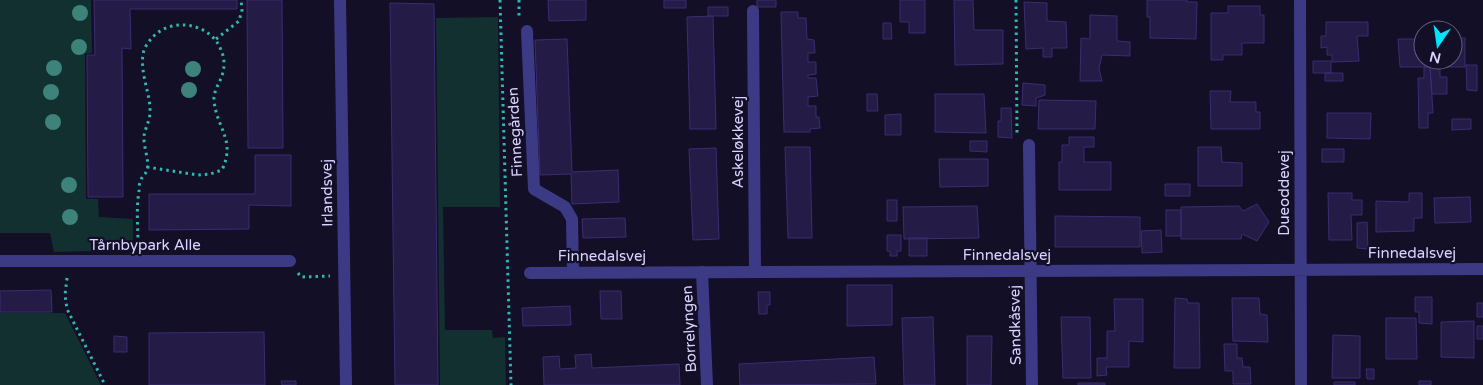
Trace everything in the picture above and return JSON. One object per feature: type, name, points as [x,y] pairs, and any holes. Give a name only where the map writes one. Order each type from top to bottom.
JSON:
[{"type":"street","name":"Irlandsvej","points":[[340,0],[346,385]]},
{"type":"street","name":"Dueoddevej","points":[[1300,0],[1301,385]]},
{"type":"street","name":"Askeløkkevej","points":[[753,11],[755,272]]},
{"type":"street","name":"Finnegården","points":[[527,31],[534,189],[565,207],[572,219],[573,272]]},
{"type":"street","name":"Sandkåsvej","points":[[1029,145],[1032,385]]},
{"type":"street","name":"Tårnbypark Alle","points":[[0,261],[290,260]]},
{"type":"street","name":"Finnedalsvej","points":[[530,273],[1483,269]]},
{"type":"street","name":"Borrelyngen","points":[[702,272],[707,385]]},
{"type":"path","points":[[216,39],[239,21],[242,10],[241,0]]},
{"type":"path","points":[[500,0],[510,385]]},
{"type":"path","points":[[1016,0],[1017,138],[1029,145]]},
{"type":"path","points":[[139,261],[137,207],[140,180],[147,170],[144,135],[150,116],[148,91],[142,66],[143,52],[158,31],[169,26],[196,26],[216,39],[224,60],[223,72],[214,98],[216,114],[228,147],[228,158],[222,170],[198,175],[147,166]]},
{"type":"path","points":[[290,260],[301,277],[345,276]]},
{"type":"path","points":[[68,261],[65,295],[67,310],[105,385]]},
{"type":"green space","points":[[0,0],[91,0],[92,53],[85,54],[86,199],[98,199],[99,217],[133,219],[133,250],[54,252],[50,233],[0,233]]},
{"type":"green space","points":[[498,17],[500,207],[443,207],[445,330],[492,330],[493,338],[505,337],[506,385],[440,385],[436,18]]},
{"type":"green space","points":[[0,313],[65,313],[101,385],[0,385]]},
{"type":"building","points":[[94,0],[237,0],[237,9],[130,9],[131,49],[122,48],[123,197],[88,197],[87,55],[95,55]]},
{"type":"building","points":[[247,0],[282,0],[283,148],[248,148]]},
{"type":"building","points":[[548,0],[586,0],[586,20],[549,21]]},
{"type":"building","points":[[664,0],[686,0],[686,8],[664,8]]},
{"type":"building","points":[[757,0],[776,0],[776,7],[757,7]]},
{"type":"building","points":[[900,0],[925,0],[925,33],[909,33],[909,22],[900,22]]},
{"type":"building","points":[[954,0],[973,0],[974,30],[1003,30],[1003,64],[955,65]]},
{"type":"building","points":[[1147,0],[1187,0],[1187,2],[1197,2],[1196,39],[1150,38],[1150,17],[1147,17]]},
{"type":"building","points":[[1024,2],[1047,3],[1047,21],[1066,22],[1067,48],[1052,48],[1052,57],[1043,57],[1043,48],[1026,49]]},
{"type":"building","points":[[390,3],[434,4],[438,385],[395,385]]},
{"type":"building","points":[[1228,6],[1260,6],[1260,15],[1264,15],[1264,43],[1242,43],[1242,55],[1223,55],[1223,60],[1211,60],[1211,13],[1228,13]]},
{"type":"building","points":[[708,7],[728,7],[728,16],[708,16]]},
{"type":"building","points":[[781,12],[798,12],[798,18],[806,18],[807,39],[814,40],[815,53],[808,53],[808,62],[816,62],[816,74],[808,75],[808,78],[816,78],[818,96],[808,97],[808,106],[816,106],[816,117],[819,117],[820,128],[810,129],[810,132],[784,132]]},
{"type":"building","points":[[1090,15],[1117,16],[1117,41],[1130,42],[1130,56],[1102,55],[1099,69],[1102,81],[1080,81],[1081,38],[1090,39]]},
{"type":"building","points":[[713,16],[716,129],[690,129],[687,17]]},
{"type":"building","points":[[1326,22],[1368,22],[1368,36],[1357,36],[1359,61],[1332,62],[1332,55],[1327,55],[1327,47],[1321,48],[1321,36],[1326,36]]},
{"type":"building","points":[[883,23],[891,23],[892,39],[883,39]]},
{"type":"building","points":[[1463,38],[1465,38],[1465,67],[1463,67]]},
{"type":"building","points":[[567,39],[572,172],[618,170],[619,202],[572,204],[571,174],[540,175],[535,40]]},
{"type":"building","points":[[1398,39],[1413,39],[1413,67],[1400,67]]},
{"type":"building","points":[[1313,61],[1331,61],[1331,73],[1313,73]]},
{"type":"building","points":[[1466,65],[1477,65],[1477,91],[1467,90]]},
{"type":"building","points":[[1424,70],[1430,70],[1433,113],[1428,113],[1428,128],[1419,128],[1418,78],[1424,78]]},
{"type":"building","points":[[1430,70],[1440,70],[1440,77],[1447,77],[1447,94],[1432,94]]},
{"type":"building","points":[[1325,73],[1343,73],[1343,81],[1325,81]]},
{"type":"building","points":[[1023,83],[1045,85],[1045,95],[1036,98],[1036,106],[1022,105]]},
{"type":"building","points":[[1210,91],[1231,91],[1230,102],[1256,102],[1256,112],[1260,112],[1260,129],[1211,129]]},
{"type":"building","points":[[867,94],[877,94],[878,111],[867,111]]},
{"type":"building","points":[[935,94],[984,94],[986,133],[935,132]]},
{"type":"building","points":[[1039,100],[1096,101],[1095,129],[1038,129]]},
{"type":"building","points":[[1001,108],[1011,108],[1012,138],[998,137],[998,121],[1001,121]]},
{"type":"building","points":[[1327,113],[1371,113],[1370,139],[1327,138]]},
{"type":"building","points":[[901,114],[901,135],[885,135],[885,115]]},
{"type":"building","points":[[1452,119],[1471,119],[1471,129],[1452,130]]},
{"type":"building","points":[[1069,137],[1094,137],[1094,147],[1084,147],[1084,162],[1111,162],[1111,190],[1059,190],[1059,162],[1062,162],[1062,145],[1069,145]]},
{"type":"building","points":[[970,141],[987,141],[987,152],[970,151]]},
{"type":"building","points":[[785,147],[810,147],[812,238],[788,238]]},
{"type":"building","points":[[1198,147],[1221,147],[1222,162],[1242,163],[1242,186],[1198,186]]},
{"type":"building","points":[[716,148],[719,239],[693,240],[689,149]]},
{"type":"building","points":[[1322,149],[1344,149],[1344,162],[1322,162]]},
{"type":"building","points":[[255,155],[291,155],[291,206],[249,205],[249,229],[149,230],[149,194],[255,194]]},
{"type":"building","points":[[939,159],[988,159],[988,186],[940,187]]},
{"type":"building","points":[[1165,184],[1190,184],[1190,196],[1165,196]]},
{"type":"building","points":[[1328,193],[1352,193],[1352,200],[1362,200],[1362,215],[1351,215],[1352,240],[1329,240]]},
{"type":"building","points":[[1409,193],[1422,193],[1422,218],[1414,218],[1414,231],[1376,232],[1376,201],[1409,202]]},
{"type":"building","points":[[1470,197],[1471,222],[1435,223],[1434,198]]},
{"type":"building","points":[[887,200],[897,200],[897,221],[887,221]]},
{"type":"building","points":[[1257,204],[1269,222],[1257,241],[1242,234],[1241,239],[1181,239],[1181,207],[1239,206],[1243,211]]},
{"type":"building","points":[[977,206],[979,238],[904,239],[903,207]]},
{"type":"building","points":[[1166,210],[1181,210],[1181,236],[1166,236]]},
{"type":"building","points":[[1055,216],[1140,217],[1140,247],[1055,247]]},
{"type":"building","points":[[625,218],[626,237],[583,238],[582,219]]},
{"type":"building","points":[[1367,222],[1368,249],[1357,248],[1357,223]]},
{"type":"building","points":[[1161,230],[1162,252],[1142,253],[1141,231]]},
{"type":"building","points":[[887,235],[901,235],[901,251],[897,251],[897,256],[890,256],[890,251],[887,251]]},
{"type":"building","points":[[909,238],[927,238],[927,256],[909,256]]},
{"type":"building","points":[[847,285],[892,285],[892,325],[847,326]]},
{"type":"building","points":[[51,290],[52,312],[0,312],[0,291]]},
{"type":"building","points":[[600,291],[621,291],[622,319],[601,319]]},
{"type":"building","points":[[758,292],[770,292],[770,305],[767,305],[767,314],[759,314]]},
{"type":"building","points":[[1415,297],[1432,297],[1432,324],[1419,323],[1419,312],[1415,312]]},
{"type":"building","points":[[1175,298],[1187,299],[1188,303],[1199,303],[1200,368],[1174,368]]},
{"type":"building","points":[[1232,298],[1259,298],[1260,314],[1267,315],[1268,342],[1233,341]]},
{"type":"building","points":[[1114,299],[1143,299],[1143,342],[1129,341],[1129,367],[1106,367],[1107,375],[1097,376],[1097,358],[1107,358],[1107,331],[1115,331]]},
{"type":"building","points":[[1477,303],[1483,303],[1483,317],[1477,317]]},
{"type":"building","points":[[570,306],[571,325],[523,326],[522,308]]},
{"type":"building","points":[[933,317],[935,385],[904,385],[902,318]]},
{"type":"building","points":[[1061,317],[1090,317],[1091,378],[1063,378]]},
{"type":"building","points":[[1386,318],[1416,318],[1417,359],[1386,359]]},
{"type":"building","points":[[1474,321],[1474,358],[1441,357],[1441,322]]},
{"type":"building","points":[[1477,326],[1483,326],[1483,339],[1477,339]]},
{"type":"building","points":[[264,332],[265,385],[149,385],[149,333]]},
{"type":"building","points":[[1333,335],[1360,336],[1360,378],[1332,378]]},
{"type":"building","points":[[114,336],[127,337],[127,352],[114,352]]},
{"type":"building","points":[[967,336],[992,336],[991,385],[967,385]]},
{"type":"building","points":[[1224,344],[1237,344],[1237,358],[1242,358],[1243,367],[1250,367],[1251,384],[1233,384],[1233,371],[1225,371]]},
{"type":"building","points":[[591,354],[592,368],[679,364],[680,385],[544,385],[543,357],[559,356],[560,369],[576,368],[575,355]]},
{"type":"building","points":[[874,357],[876,384],[740,385],[739,364]]},
{"type":"building","points":[[1366,369],[1374,369],[1374,379],[1367,379]]},
{"type":"building","points":[[281,381],[296,381],[296,385],[282,385]]},
{"type":"building","points":[[1419,381],[1431,381],[1431,385],[1419,385]]},
{"type":"building","points":[[1334,382],[1355,382],[1355,385],[1334,385]]},
{"type":"building","points":[[1078,383],[1105,383],[1105,385],[1078,385]]}]
